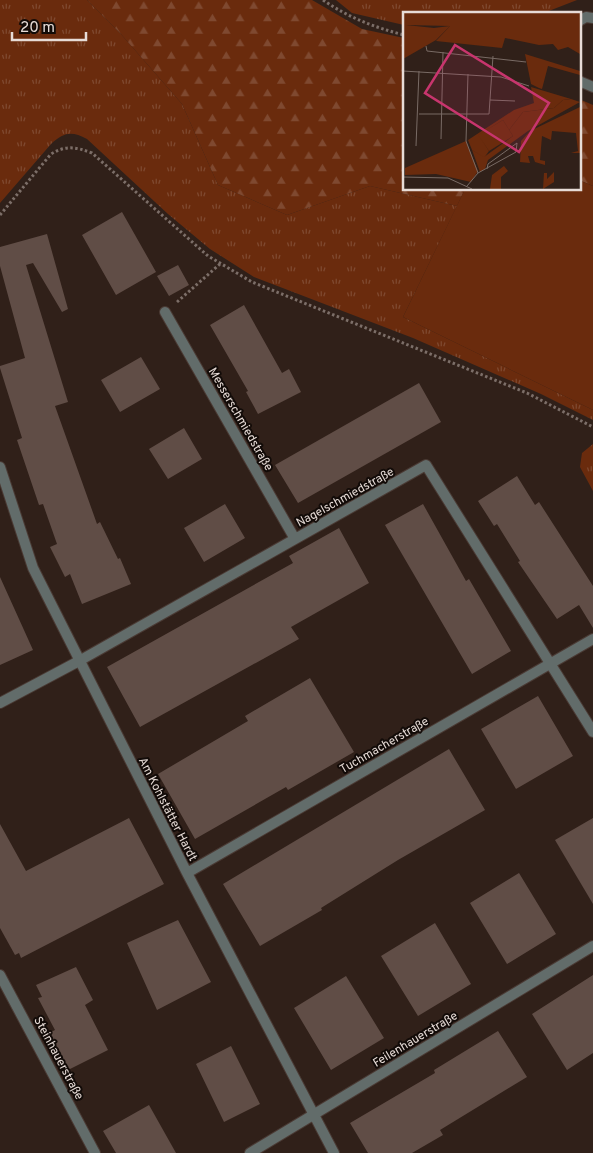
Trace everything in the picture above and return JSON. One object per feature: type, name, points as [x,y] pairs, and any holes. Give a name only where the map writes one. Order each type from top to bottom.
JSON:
[{"type":"street","points":[[580,20],[586,17],[593,18]]},
{"type":"street","points":[[580,81],[593,87]]},
{"type":"street","name":"Messerschmiedstraße","points":[[165,312],[295,539]]},
{"type":"street","name":"Nagelschmiedstraße","points":[[0,702],[79,661],[426,465],[551,662],[593,732]]},
{"type":"street","name":"Am Kohlstätter Hardt","points":[[0,467],[33,568],[187,873],[334,1153]]},
{"type":"street","name":"Tuchmacherstraße","points":[[187,873],[593,639]]},
{"type":"street","name":"Feilenhauerstraße","points":[[250,1153],[593,946]]},
{"type":"street","name":"Steinhauerstraße","points":[[0,975],[95,1153]]},
{"type":"path","points":[[323,0],[344,15],[370,26],[403,35]]},
{"type":"path","points":[[0,215],[51,154],[61,148],[76,147],[92,153],[208,256],[252,282],[527,394],[593,427]]},
{"type":"path","points":[[165,312],[220,264]]},
{"type":"green space","points":[[0,0],[87,0],[120,33],[182,104],[218,185],[287,215],[370,186],[457,206],[403,317],[593,410],[593,420],[541,394],[413,338],[254,277],[210,249],[168,214],[82,136],[64,135],[51,144],[0,203]]},
{"type":"green space","points":[[87,0],[312,0],[362,29],[403,38],[403,190],[465,190],[457,206],[370,186],[287,215],[218,185],[182,104],[120,33]]},
{"type":"green space","points":[[336,0],[577,0],[546,12],[403,12],[403,25],[352,13]]},
{"type":"green space","points":[[580,99],[593,105],[593,186],[580,180]]},
{"type":"green space","points":[[580,180],[593,186],[593,410],[403,317],[465,190],[580,190]]},
{"type":"green space","points":[[593,444],[593,491],[580,467],[582,453]]},
{"type":"building","points":[[122,212],[156,272],[116,295],[82,235]]},
{"type":"building","points":[[47,234],[68,309],[62,312],[33,263],[26,265],[68,402],[55,406],[97,524],[100,522],[118,559],[120,558],[131,584],[82,604],[70,574],[65,577],[50,547],[57,544],[43,504],[39,505],[17,440],[22,438],[0,368],[0,366],[25,358],[0,266],[0,247]]},
{"type":"building","points":[[178,265],[189,285],[169,296],[157,276]]},
{"type":"building","points":[[244,305],[282,373],[289,369],[301,392],[258,414],[246,392],[248,391],[210,325]]},
{"type":"building","points":[[141,357],[160,389],[120,412],[101,380]]},
{"type":"building","points":[[419,383],[441,422],[298,503],[275,465]]},
{"type":"building","points":[[184,428],[202,459],[168,479],[149,449]]},
{"type":"building","points":[[517,476],[535,505],[539,502],[593,586],[593,628],[579,605],[557,619],[518,562],[520,561],[497,524],[494,526],[478,501]]},
{"type":"building","points":[[225,504],[245,538],[204,562],[184,528]]},
{"type":"building","points":[[423,504],[466,581],[469,579],[511,651],[472,674],[385,525]]},
{"type":"building","points":[[339,528],[369,583],[291,627],[299,639],[140,727],[107,667],[293,563],[289,556]]},
{"type":"building","points":[[0,577],[33,650],[0,665]]},
{"type":"building","points":[[310,678],[354,752],[288,790],[286,787],[195,839],[158,774],[248,721],[245,716]]},
{"type":"building","points":[[538,696],[573,756],[516,789],[481,729]]},
{"type":"building","points":[[449,749],[485,810],[398,860],[321,908],[322,910],[260,946],[223,884]]},
{"type":"building","points":[[129,818],[164,884],[21,958],[19,953],[15,955],[0,928],[0,824],[26,871]]},
{"type":"building","points":[[593,818],[593,904],[555,840]]},
{"type":"building","points":[[519,873],[556,934],[507,964],[470,903]]},
{"type":"building","points":[[178,920],[211,982],[157,1010],[127,943]]},
{"type":"building","points":[[435,923],[471,984],[418,1016],[381,956]]},
{"type":"building","points":[[76,967],[93,1000],[85,1005],[108,1050],[68,1070],[49,1033],[55,1030],[38,998],[42,997],[36,985]]},
{"type":"building","points":[[593,975],[593,1053],[567,1070],[532,1014]]},
{"type":"building","points":[[346,976],[384,1038],[331,1070],[294,1008]]},
{"type":"building","points":[[498,1031],[527,1077],[440,1130],[443,1135],[412,1153],[368,1153],[350,1123],[435,1073],[434,1070]]},
{"type":"building","points":[[231,1046],[260,1104],[224,1122],[196,1064]]},
{"type":"building","points":[[149,1105],[176,1153],[116,1153],[103,1131]]}]
